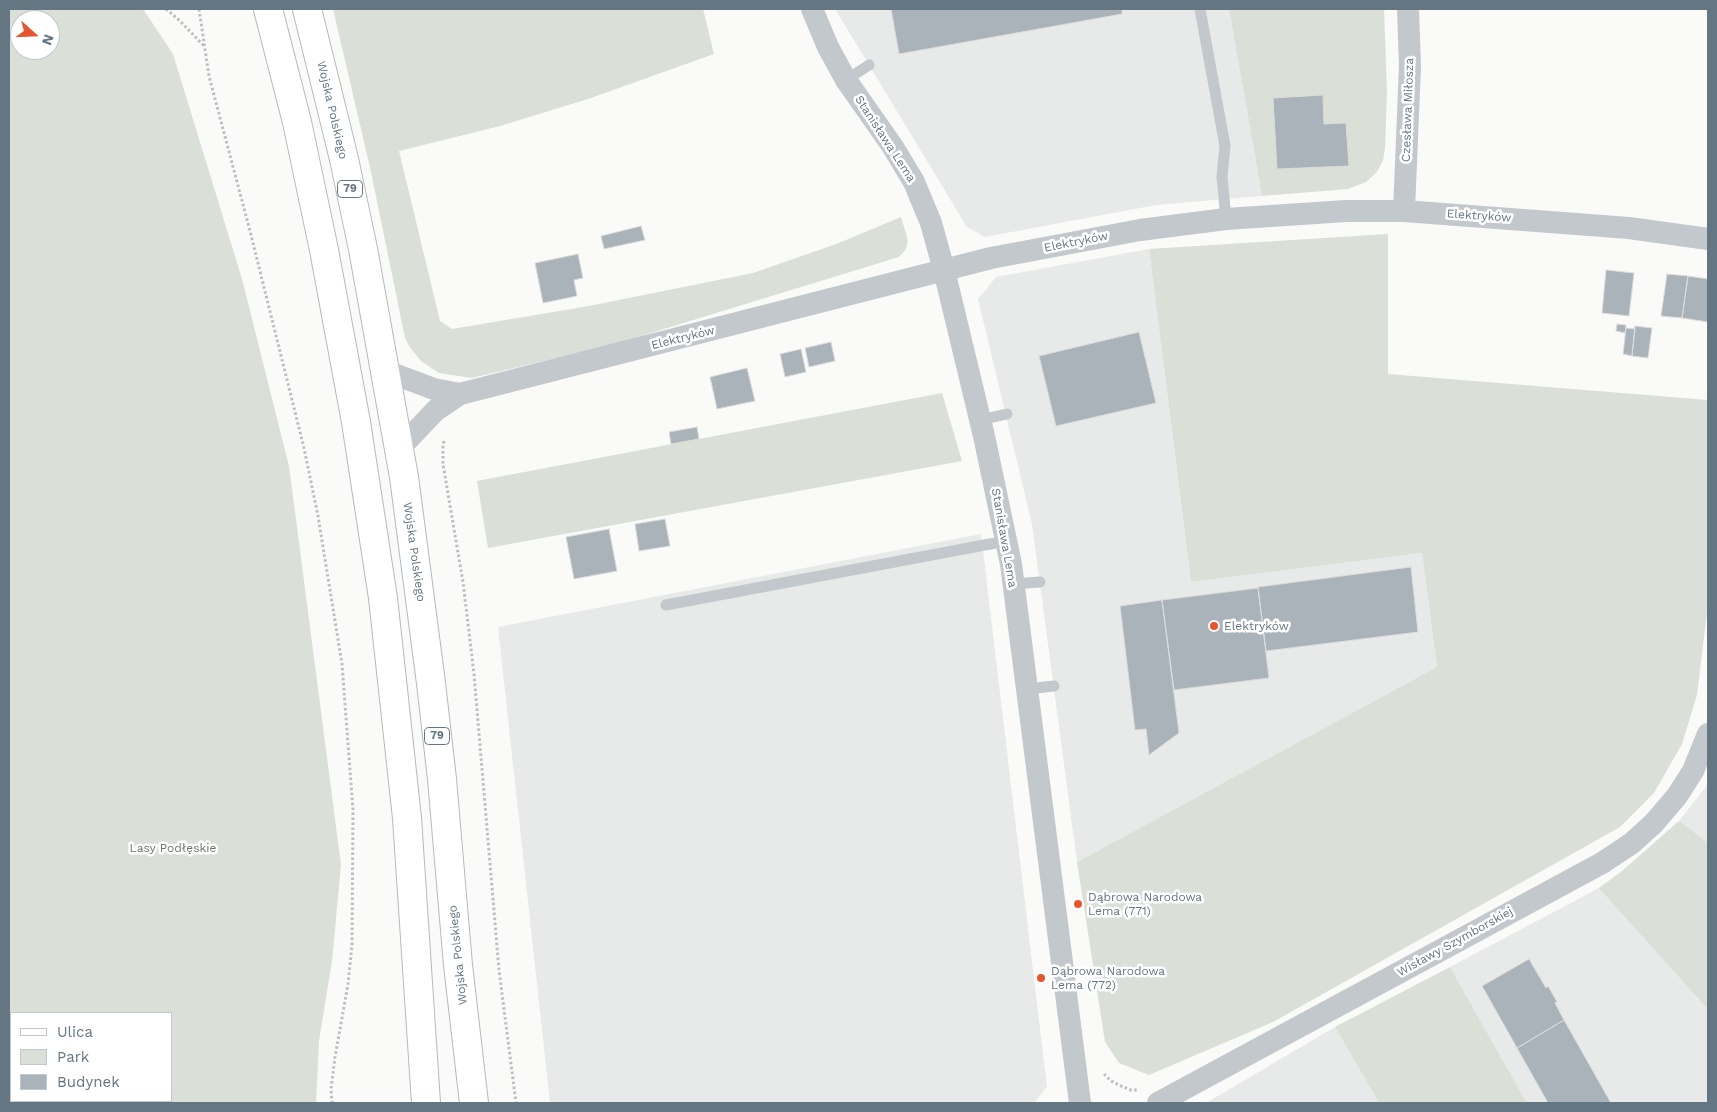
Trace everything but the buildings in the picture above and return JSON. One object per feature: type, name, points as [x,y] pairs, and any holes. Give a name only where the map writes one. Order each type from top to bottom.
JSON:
[{"type":"main road","points":[[268,9],[297,122],[324,250],[354,413],[383,598],[407,818],[426,1103]]},
{"type":"main road","name":"Wojska Polskiego","points":[[307,9],[344,159],[386,371],[399,449],[419,582],[442,779],[458,965],[474,1103]]},
{"type":"street","name":"Stanisława Lema","points":[[812,9],[828,47],[846,80],[893,147],[914,182],[931,223],[944,270],[980,420],[1006,541],[1080,1103]]},
{"type":"street","name":"Czesława Miłosza","points":[[1404,211],[1410,66],[1408,9]]},
{"type":"street","name":"Elektryków","points":[[399,449],[436,410],[460,394],[991,258],[1140,230],[1226,219],[1346,211],[1404,211],[1629,228],[1708,239]]},
{"type":"street","name":"Elektryków","points":[[386,371],[434,389],[460,394]]},
{"type":"street","name":"Wisławy Szymborskiej","points":[[1158,1103],[1602,863],[1632,843],[1654,823],[1677,796],[1693,771],[1708,734]]},
{"type":"lane","points":[[1200,9],[1225,146],[1222,177],[1226,219]]},
{"type":"lane","points":[[846,80],[869,65]]},
{"type":"lane","points":[[980,420],[1007,414]]},
{"type":"lane","points":[[666,605],[1006,541]]},
{"type":"lane","points":[[1013,584],[1040,582]]},
{"type":"lane","points":[[1027,689],[1054,686]]},
{"type":"path","points":[[166,9],[206,48]]},
{"type":"path","points":[[199,9],[209,76],[304,448],[318,516],[342,664],[353,810],[352,945],[348,984],[335,1057],[331,1089],[332,1103]]},
{"type":"path","points":[[445,437],[443,446],[444,464],[463,582],[474,674],[499,970],[516,1103]]},
{"type":"shaded area","points":[[835,9],[1229,9],[1262,196],[1156,205],[985,237],[967,227]]},
{"type":"shaded area","points":[[1149,249],[1191,582],[1422,553],[1437,667],[1077,862],[1032,524],[978,299],[996,277]]},
{"type":"shaded area","points":[[981,534],[1047,1087],[1034,1103],[550,1103],[498,627]]},
{"type":"shaded area","points":[[1708,781],[1708,1103],[1527,1103],[1450,967],[1599,888],[1621,872],[1679,821],[1705,788]]},
{"type":"shaded area","points":[[1335,1027],[1379,1103],[1206,1103]]},
{"type":"green space","name":"Lasy Podłęskie","points":[[9,9],[143,9],[173,54],[242,279],[289,466],[341,865],[332,961],[319,1041],[316,1103],[9,1103]]},
{"type":"green space","points":[[333,9],[703,9],[714,54],[588,99],[500,126],[399,151],[440,321],[452,329],[589,306],[753,273],[839,243],[901,217],[908,240],[906,249],[899,257],[615,344],[472,378],[439,373],[421,361],[405,338],[371,172]]},
{"type":"green space","points":[[1229,9],[1384,9],[1387,92],[1385,149],[1383,160],[1377,172],[1366,182],[1348,189],[1262,196]]},
{"type":"green space","points":[[1388,234],[1388,374],[1708,400],[1708,604],[1697,695],[1682,744],[1654,793],[1620,827],[1273,1022],[1149,1075],[1119,1063],[1105,1042],[1077,862],[1437,667],[1422,553],[1191,582],[1149,249]]},
{"type":"green space","points":[[942,393],[962,461],[488,548],[477,481]]},
{"type":"green space","points":[[1679,821],[1708,843],[1708,1009],[1599,888],[1621,872]]},
{"type":"green space","points":[[1450,967],[1527,1103],[1379,1103],[1335,1027]]},
{"type":"place","name":"Elektryków","points":[[1214,626]]},
{"type":"place","name":"Dąbrowa Narodowa Lema (771)","points":[[1078,904]]},
{"type":"place","name":"Dąbrowa Narodowa Lema (772)","points":[[1041,978]]}]
